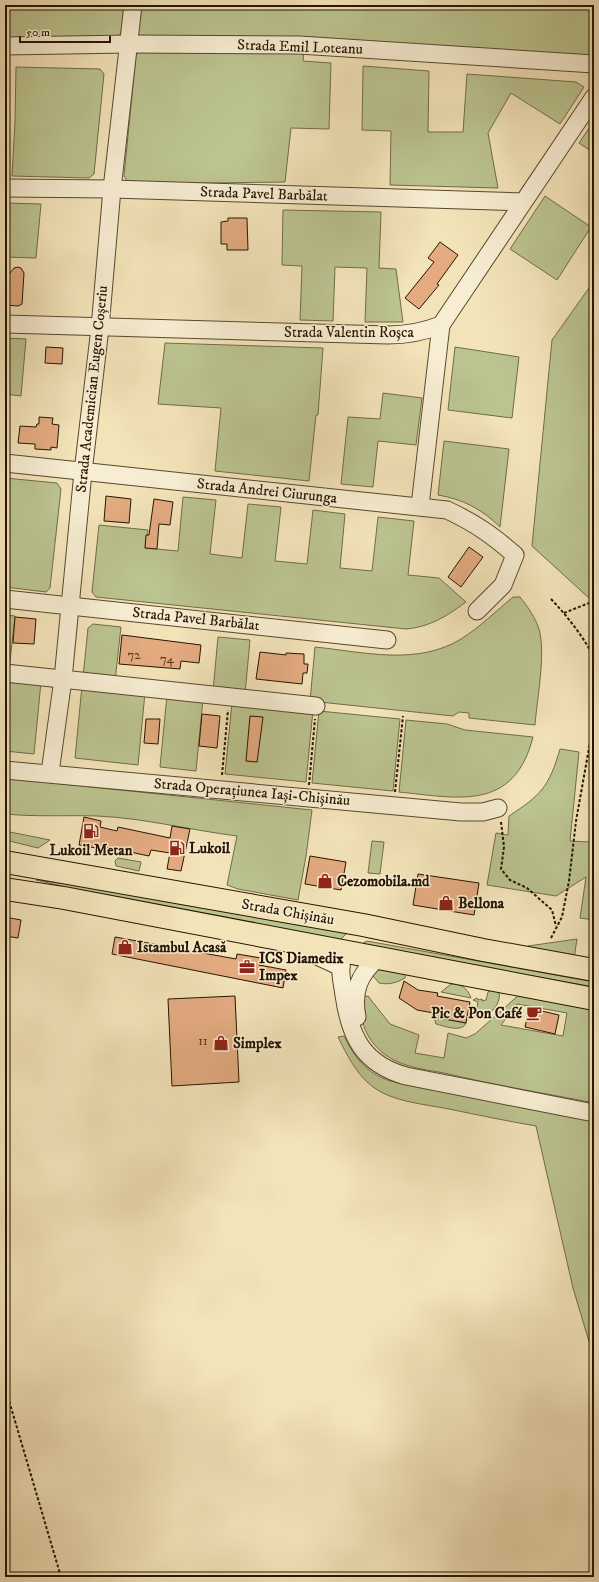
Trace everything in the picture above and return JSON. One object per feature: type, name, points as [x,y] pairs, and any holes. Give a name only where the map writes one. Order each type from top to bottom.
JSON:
[{"type":"highway","name":"Strada Chișinău","points":[[5,862],[362,925],[594,970]]},
{"type":"highway","name":"Strada Chișinău","points":[[5,888],[286,941],[343,959],[378,958],[594,999]]},
{"type":"highway","points":[[343,959],[362,925]]},
{"type":"street","name":"Strada Academician Eugen Coșeriu","points":[[50,773],[63,679],[83,472],[100,328],[112,188],[133,5]]},
{"type":"street","name":"Strada Emil Loteanu","points":[[5,46],[129,44],[299,45],[594,64]]},
{"type":"street","points":[[420,506],[441,326],[594,97]]},
{"type":"street","name":"Strada Pavel Barbălat","points":[[5,188],[112,188],[523,202]]},
{"type":"street","name":"Strada Valentin Roșca","points":[[5,324],[388,336],[410,335],[441,326]]},
{"type":"street","name":"Strada Andrei Ciurunga","points":[[5,463],[447,510],[488,532],[515,555],[503,585],[477,611]]},
{"type":"street","name":"Strada Pavel Barbălat","points":[[5,599],[387,640]]},
{"type":"street","points":[[5,673],[316,706]]},
{"type":"street","name":"Strada Operațiunea Iași-Chișinău","points":[[5,770],[461,812],[483,812],[498,808]]},
{"type":"street","points":[[378,958],[367,968],[360,980],[355,1004],[357,1019],[364,1037],[368,1045],[381,1057],[391,1063],[412,1071],[594,1107]]},
{"type":"street","points":[[343,959],[346,1005],[354,1035],[365,1053],[384,1068],[406,1076],[594,1112]]},
{"type":"path","points":[[551,598],[585,641],[594,657]]},
{"type":"path","points":[[564,613],[594,602]]},
{"type":"path","points":[[221,789],[229,697]]},
{"type":"path","points":[[308,797],[316,706]]},
{"type":"path","points":[[551,938],[562,917],[569,881],[576,821],[591,737],[594,707]]},
{"type":"path","points":[[394,805],[403,716]]},
{"type":"path","points":[[498,808],[504,847],[501,869],[510,880],[527,888],[552,910],[557,927]]},
{"type":"path","points":[[5,1387],[61,1577]]},
{"type":"green space","points":[[5,5],[125,5],[121,33],[115,39],[5,38]]},
{"type":"green space","points":[[141,5],[594,5],[594,58],[145,39],[138,34]]},
{"type":"green space","points":[[140,51],[304,51],[303,61],[331,63],[329,129],[291,128],[285,182],[129,184],[124,176],[136,55]]},
{"type":"green space","points":[[363,66],[429,71],[428,132],[463,132],[467,74],[576,82],[584,87],[560,124],[511,93],[488,133],[498,188],[390,185],[391,131],[362,130]]},
{"type":"green space","points":[[16,67],[100,69],[104,74],[94,174],[89,178],[12,176]]},
{"type":"green space","points":[[594,121],[594,153],[579,143]]},
{"type":"green space","points":[[545,196],[591,227],[557,280],[510,249]]},
{"type":"green space","points":[[5,203],[41,204],[36,258],[5,257]]},
{"type":"green space","points":[[283,210],[381,212],[379,268],[396,269],[403,322],[365,322],[367,268],[335,267],[333,321],[300,320],[302,266],[282,265]]},
{"type":"green space","points":[[594,281],[594,556],[590,599],[532,546],[552,340]]},
{"type":"green space","points":[[5,338],[26,339],[21,396],[5,394]]},
{"type":"green space","points":[[165,343],[323,348],[318,415],[316,415],[309,481],[215,471],[221,408],[158,404]]},
{"type":"green space","points":[[455,347],[519,357],[512,418],[448,410]]},
{"type":"green space","points":[[383,393],[422,398],[416,445],[378,441],[373,487],[341,484],[348,417],[380,419]]},
{"type":"green space","points":[[444,441],[509,449],[500,527],[479,510],[455,499],[438,495]]},
{"type":"green space","points":[[5,478],[57,483],[61,489],[50,588],[46,592],[5,587]]},
{"type":"green space","points":[[183,497],[216,500],[210,554],[242,558],[248,504],[281,507],[275,561],[307,564],[313,510],[345,514],[340,568],[372,571],[378,517],[414,521],[408,575],[439,578],[466,602],[438,620],[423,626],[406,629],[96,597],[92,592],[99,525],[148,530],[146,548],[178,551]]},
{"type":"green space","points":[[513,597],[520,597],[528,608],[539,629],[541,639],[542,651],[535,725],[469,718],[469,713],[459,712],[453,716],[310,701],[315,647],[390,655],[408,655],[427,652],[444,647],[461,639]]},
{"type":"green space","points":[[5,615],[15,616],[9,670],[5,669]]},
{"type":"green space","points":[[93,624],[121,627],[115,681],[83,677],[88,628]]},
{"type":"green space","points":[[218,637],[250,640],[245,694],[213,691]]},
{"type":"green space","points":[[5,678],[41,682],[34,754],[5,751]]},
{"type":"green space","points":[[82,686],[145,693],[138,765],[75,758]]},
{"type":"green space","points":[[167,695],[203,699],[196,771],[160,767]]},
{"type":"green space","points":[[232,702],[313,710],[306,782],[225,774]]},
{"type":"green space","points":[[319,711],[400,719],[393,791],[312,783]]},
{"type":"green space","points":[[406,720],[447,724],[465,730],[533,737],[524,761],[512,778],[498,789],[481,795],[462,797],[399,792]]},
{"type":"green space","points":[[560,749],[579,752],[570,841],[589,842],[594,794],[594,920],[580,918],[586,877],[556,896],[487,885],[496,833],[508,835],[509,816],[529,802],[542,789],[552,773]]},
{"type":"green space","points":[[5,778],[312,810],[298,900],[238,889],[227,885],[237,836],[115,817],[5,814]]},
{"type":"green space","points":[[5,831],[50,840],[38,848],[5,840]]},
{"type":"green space","points":[[372,841],[384,842],[380,874],[368,873]]},
{"type":"green space","points":[[118,858],[141,862],[139,871],[116,866],[115,861]]},
{"type":"green space","points":[[36,880],[135,893],[349,931],[339,941],[78,890]]},
{"type":"green space","points":[[577,939],[574,959],[524,949],[528,946]]},
{"type":"green space","points":[[367,941],[594,982],[594,987],[360,945]]},
{"type":"green space","points":[[372,968],[405,974],[405,978],[392,983],[379,983],[369,971]]},
{"type":"green space","points":[[451,984],[458,984],[464,987],[471,998],[441,992]]},
{"type":"green space","points":[[491,990],[499,992],[497,1004],[488,1014],[475,1017],[478,1002],[473,1000],[477,998],[478,1000],[482,999],[482,1001],[486,1000],[488,992]]},
{"type":"green space","points":[[520,994],[594,1007],[594,1103],[500,1085],[400,1063],[378,1049],[367,1034],[362,1016],[362,997],[368,996],[390,1024],[419,1035],[415,1053],[444,1058],[448,1033],[466,1038],[475,1034]],"holes":[[[517,1004],[567,1013],[563,1036],[501,1025]]]},
{"type":"green space","points":[[434,1017],[466,1023],[461,1028],[448,1027],[436,1024]]},
{"type":"green space","points":[[344,1036],[352,1051],[362,1064],[374,1074],[390,1081],[594,1121],[594,1358],[573,1288],[536,1126],[409,1102],[381,1092],[367,1082],[352,1064],[338,1037]]},
{"type":"building","points":[[228,218],[247,218],[248,250],[227,250],[227,244],[221,244],[221,222],[228,221]]},
{"type":"building","points":[[440,242],[458,255],[437,284],[439,285],[419,309],[405,298],[434,262],[428,258]]},
{"type":"building","points":[[14,268],[21,268],[24,273],[22,304],[18,306],[5,305],[5,273],[10,273]]},
{"type":"building","points":[[46,347],[63,348],[62,364],[45,363]]},
{"type":"building","points":[[39,417],[53,418],[52,424],[59,425],[57,448],[51,447],[51,450],[35,449],[35,444],[18,443],[20,426],[36,427],[37,424],[39,424]]},
{"type":"building","points":[[106,496],[131,499],[129,523],[104,521]]},
{"type":"building","points":[[154,499],[173,502],[170,525],[159,524],[157,549],[145,548],[146,535],[149,535]]},
{"type":"building","points":[[469,547],[483,557],[461,587],[448,577]]},
{"type":"building","points":[[15,617],[36,619],[34,644],[13,643]]},
{"type":"building","points":[[122,635],[201,645],[199,663],[181,661],[180,669],[119,664]]},
{"type":"building","points":[[260,652],[286,655],[286,653],[304,654],[304,664],[308,664],[307,673],[303,673],[302,684],[256,679]]},
{"type":"building","points":[[202,714],[220,716],[217,748],[199,746]]},
{"type":"building","points":[[250,716],[263,717],[257,762],[246,761]]},
{"type":"building","points":[[146,719],[160,719],[158,744],[144,743]]},
{"type":"building","points":[[84,817],[101,821],[100,827],[117,831],[118,827],[170,838],[172,826],[190,829],[181,871],[167,869],[170,853],[151,850],[149,856],[96,845],[96,848],[79,845]]},
{"type":"building","points":[[310,856],[346,862],[341,890],[305,884]]},
{"type":"building","points":[[418,874],[479,883],[474,915],[413,905]]},
{"type":"building","points":[[5,917],[21,920],[18,938],[5,936]]},
{"type":"building","points":[[115,937],[236,959],[237,954],[261,958],[259,965],[286,970],[283,988],[112,954]]},
{"type":"building","points":[[404,981],[418,990],[438,993],[437,996],[470,1002],[466,1023],[434,1017],[434,1013],[417,1010],[399,998]]},
{"type":"building","points":[[235,996],[239,1082],[172,1086],[168,999]]},
{"type":"building","points":[[529,1008],[559,1015],[555,1034],[525,1027]]},
{"type":"place","name":"Lukoil Metan","points":[[91,831]]},
{"type":"place","name":"Lukoil","points":[[177,848]]},
{"type":"place","name":"Cezomobila.md","points":[[325,881]]},
{"type":"place","name":"Bellona","points":[[446,903]]},
{"type":"place","name":"Istambul Acasă","points":[[125,947]]},
{"type":"place","name":"ICS Diamedix Impex","points":[[247,967]]},
{"type":"place","name":"Pic & Pon Café","points":[[534,1013]]},
{"type":"place","name":"Simplex","points":[[221,1043]]}]
